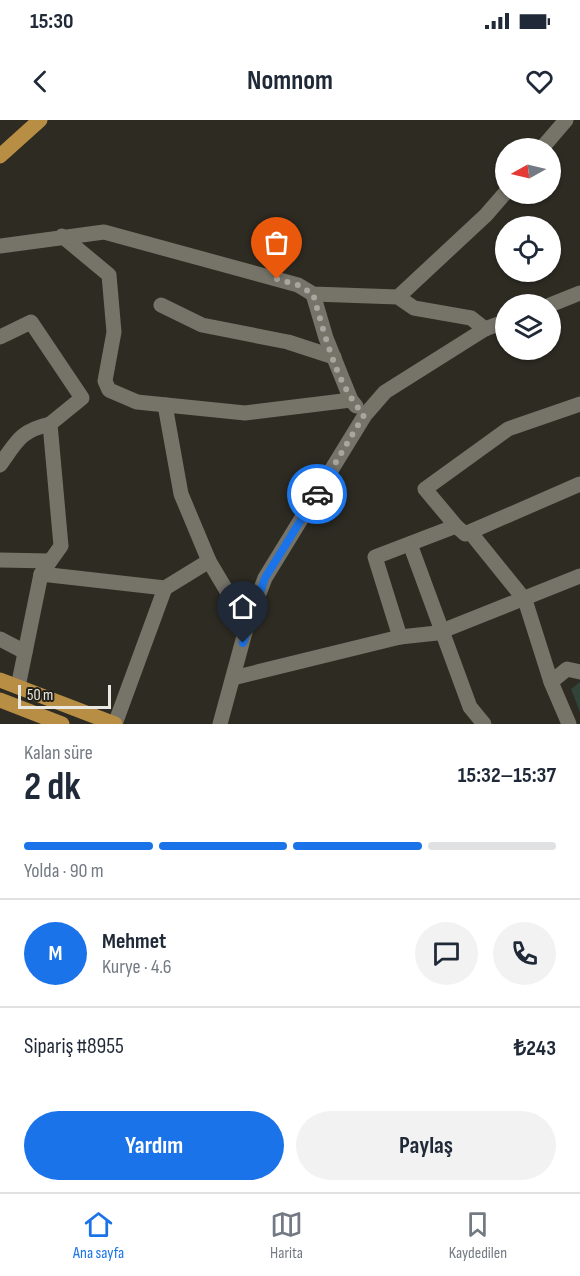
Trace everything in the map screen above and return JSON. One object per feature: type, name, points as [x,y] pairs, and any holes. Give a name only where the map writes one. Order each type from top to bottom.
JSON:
[{"type":"main road","points":[[0,156],[40,120]]},
{"type":"main road","points":[[0,680],[115,724]]},
{"type":"main road","points":[[0,700],[62,724]]},
{"type":"street","points":[[551,138],[566,120]]},
{"type":"street","points":[[398,297],[496,204]]},
{"type":"street","points":[[0,246],[104,232],[298,285],[313,294],[398,297],[414,308],[471,318],[486,329]]},
{"type":"street","points":[[62,236],[109,275],[114,332],[105,381],[109,390],[137,402],[245,413],[351,400]]},
{"type":"street","points":[[561,300],[580,293]]},
{"type":"street","points":[[313,294],[351,400],[364,415]]},
{"type":"street","points":[[161,305],[202,324],[288,342],[334,357]]},
{"type":"street","points":[[0,337],[31,322],[82,398],[50,424],[31,429],[13,443],[0,465]]},
{"type":"street","points":[[220,724],[247,625],[265,578],[364,415],[385,392],[495,325]]},
{"type":"street","points":[[569,724],[551,682],[525,600],[425,489],[508,429],[580,404]]},
{"type":"street","points":[[165,405],[181,494],[209,561],[247,625]]},
{"type":"street","points":[[18,687],[41,574],[60,546],[50,424]]},
{"type":"street","points":[[400,637],[375,557],[463,529],[580,484]]},
{"type":"street","points":[[410,544],[470,707],[484,724]]},
{"type":"street","points":[[0,560],[50,561]]},
{"type":"street","points":[[41,574],[165,588],[209,561]]},
{"type":"street","points":[[233,678],[400,637],[441,632],[580,576]]},
{"type":"street","points":[[115,724],[165,588]]},
{"type":"street","points":[[0,639],[25,652]]},
{"type":"street","points":[[551,682],[567,669],[580,672]]},
{"type":"green space","points":[[580,682],[580,712],[571,689]]},
{"type":"way so far","points":[[277,279],[298,285],[313,294],[326,338],[351,400],[364,415],[317,494]]},
{"type":"route","points":[[243,643],[247,625],[265,578],[317,494]]}]
